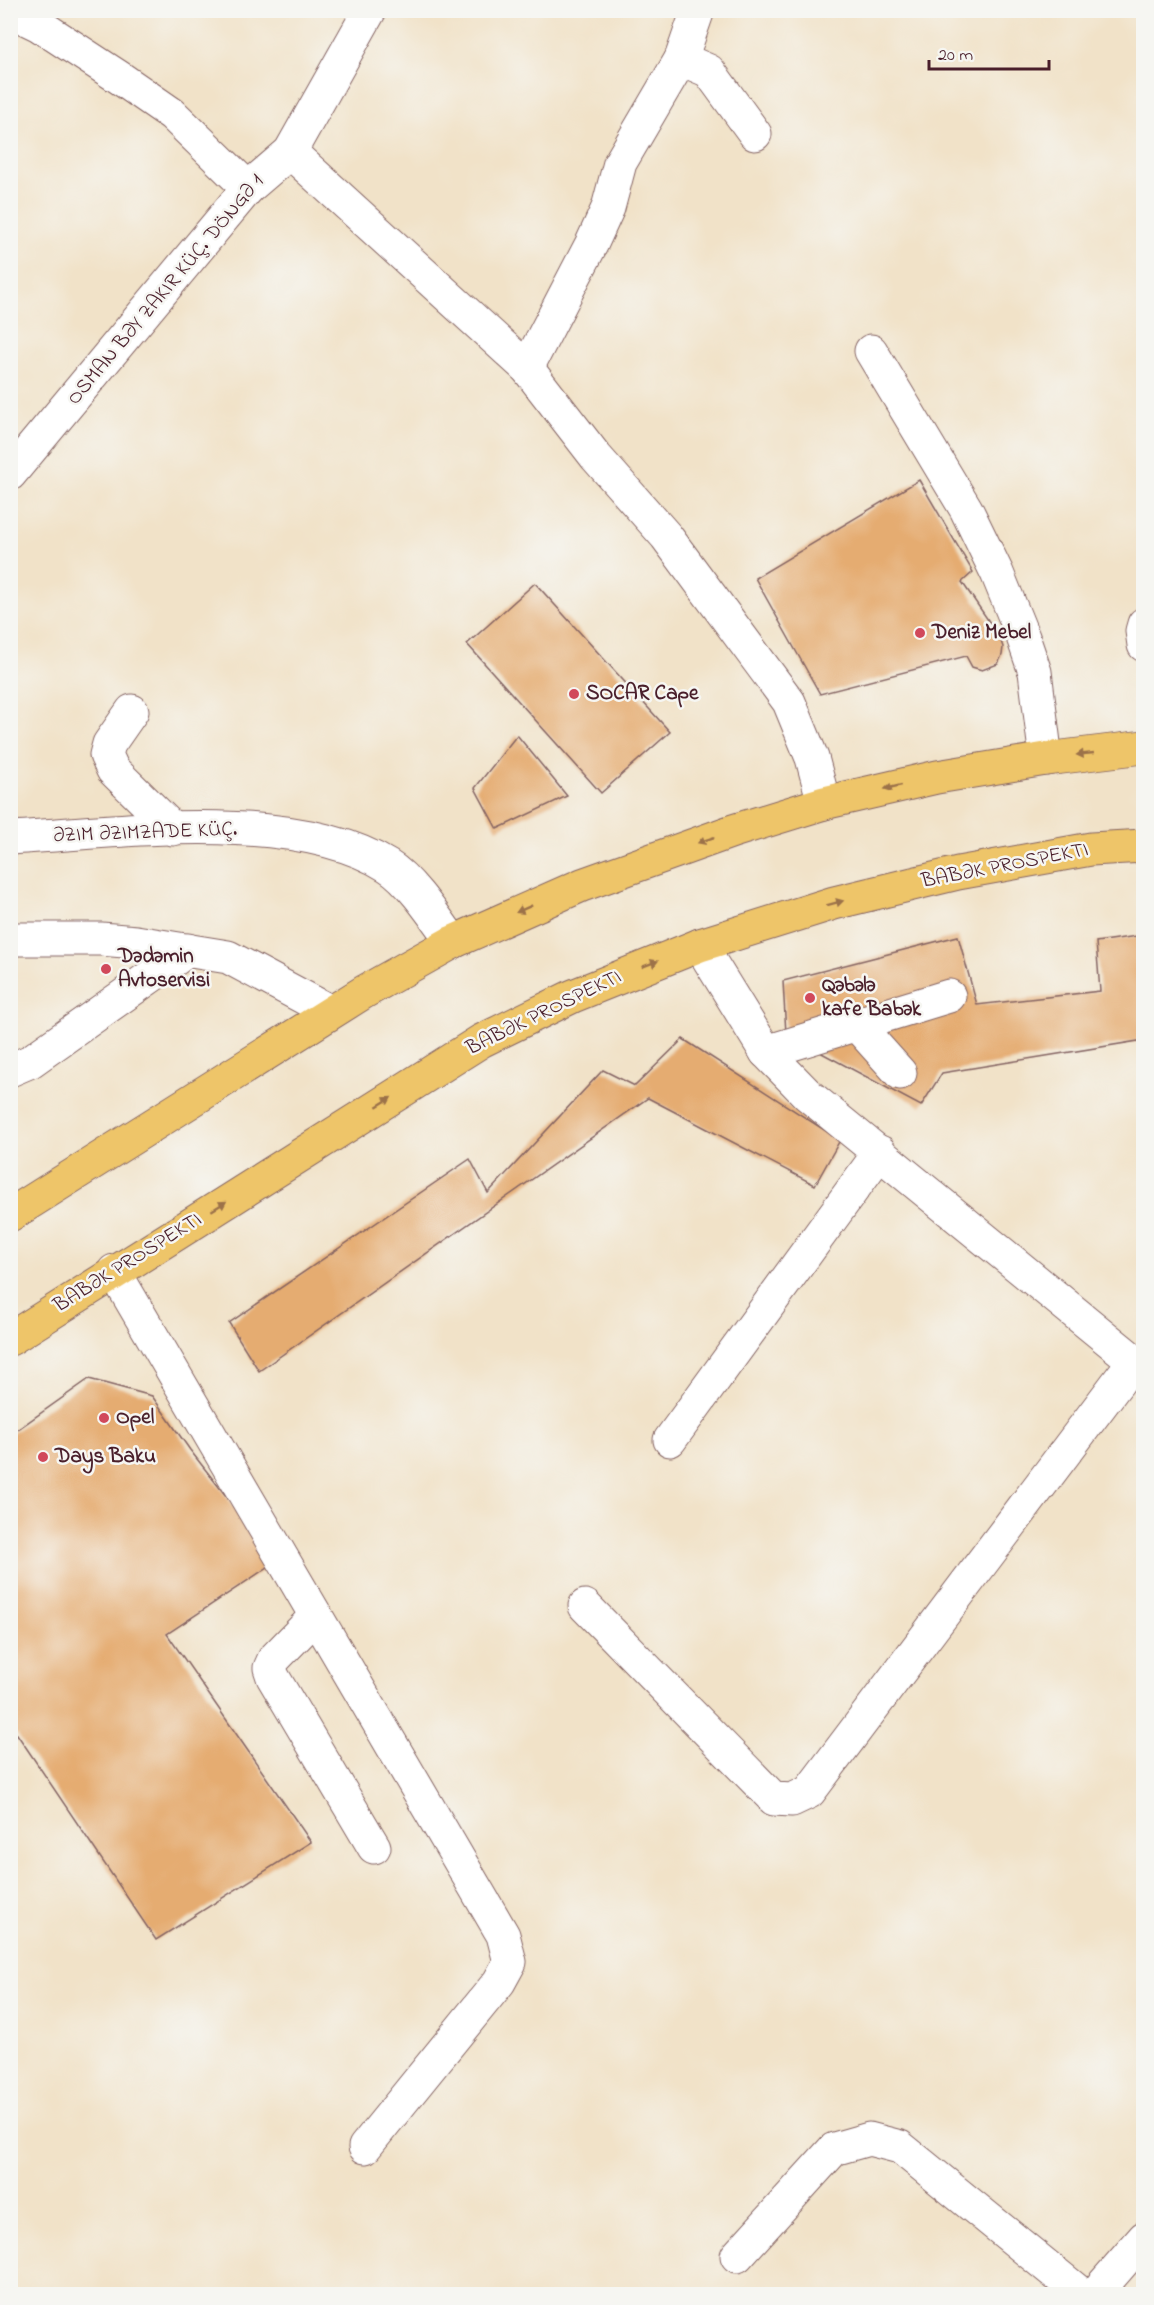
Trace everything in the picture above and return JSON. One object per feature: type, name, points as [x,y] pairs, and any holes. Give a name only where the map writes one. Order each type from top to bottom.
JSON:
[{"type":"main road","points":[[10,1215],[331,1012],[453,942],[582,885],[733,831],[824,803],[937,777],[1046,759],[1143,747]]},
{"type":"main road","name":"BABƏK PROSPEKTI","points":[[10,1339],[114,1271],[481,1041],[573,996],[700,945],[834,903],[958,873],[1091,849],[1143,846]]},
{"type":"street","name":"OSMAN BƏY ZAKIR KÜÇ. DÖNGƏ 1","points":[[10,474],[249,188],[290,152],[370,10]]},
{"type":"street","points":[[527,369],[608,208],[621,163],[681,59],[698,10]]},
{"type":"street","points":[[10,11],[39,25],[172,114],[249,188]]},
{"type":"street","points":[[681,59],[709,71],[755,134]]},
{"type":"street","points":[[290,152],[527,369],[596,457],[666,536],[789,702],[812,758],[824,803]]},
{"type":"street","points":[[871,351],[966,510],[997,573],[1035,672],[1046,759]]},
{"type":"street","points":[[1143,624],[1143,645]]},
{"type":"street","points":[[132,711],[109,744],[106,755],[112,770],[173,828]]},
{"type":"street","name":"ƏZIM ƏZIMZADE KÜÇ.","points":[[10,838],[173,828],[309,835],[358,849],[391,867],[428,906],[453,942]]},
{"type":"street","points":[[10,939],[101,939],[228,957],[331,1012]]},
{"type":"street","points":[[585,1606],[774,1799],[792,1800],[809,1792],[1139,1365],[808,1095],[766,1052],[700,945]]},
{"type":"street","points":[[10,1070],[31,1061],[188,950]]},
{"type":"street","points":[[766,1052],[950,996]]},
{"type":"street","points":[[857,1025],[900,1073]]},
{"type":"street","points":[[670,1440],[880,1152]]},
{"type":"street","points":[[114,1271],[503,1935],[510,1962],[499,1982],[365,2147]]},
{"type":"street","points":[[315,1617],[274,1659],[270,1668],[273,1677],[374,1847]]},
{"type":"street","points":[[737,2256],[834,2149],[868,2139],[900,2147],[1081,2295]]},
{"type":"street","points":[[1095,2295],[1143,2238]]},
{"type":"building","points":[[919,480],[973,572],[962,582],[999,636],[1003,647],[998,664],[982,670],[972,667],[966,656],[820,694],[755,578]]},
{"type":"building","points":[[535,583],[670,732],[601,793],[467,644]]},
{"type":"building","points":[[517,735],[567,796],[497,829],[475,788]]},
{"type":"building","points":[[1144,935],[1144,1040],[942,1073],[921,1106],[786,1034],[783,981],[958,936],[977,1005],[1100,991],[1096,942]]},
{"type":"building","points":[[683,1039],[840,1140],[815,1185],[648,1098],[259,1371],[229,1323],[470,1159],[488,1193],[603,1070],[635,1086]]},
{"type":"building","points":[[89,1379],[152,1396],[190,1450],[277,1561],[167,1634],[311,1842],[156,1940],[17,1734],[10,1738],[10,1572],[13,1570],[10,1566],[10,1435]]},
{"type":"place","name":"Deniz Mebel","points":[[920,633]]},
{"type":"place","name":"SOCAR Cape","points":[[574,694]]},
{"type":"place","name":"Dədəmin Avtoservisi","points":[[106,969]]},
{"type":"place","name":"Qəbələ kafe Babək","points":[[810,998]]},
{"type":"place","name":"Opel","points":[[104,1418]]},
{"type":"place","name":"Days Baku","points":[[43,1457]]}]
